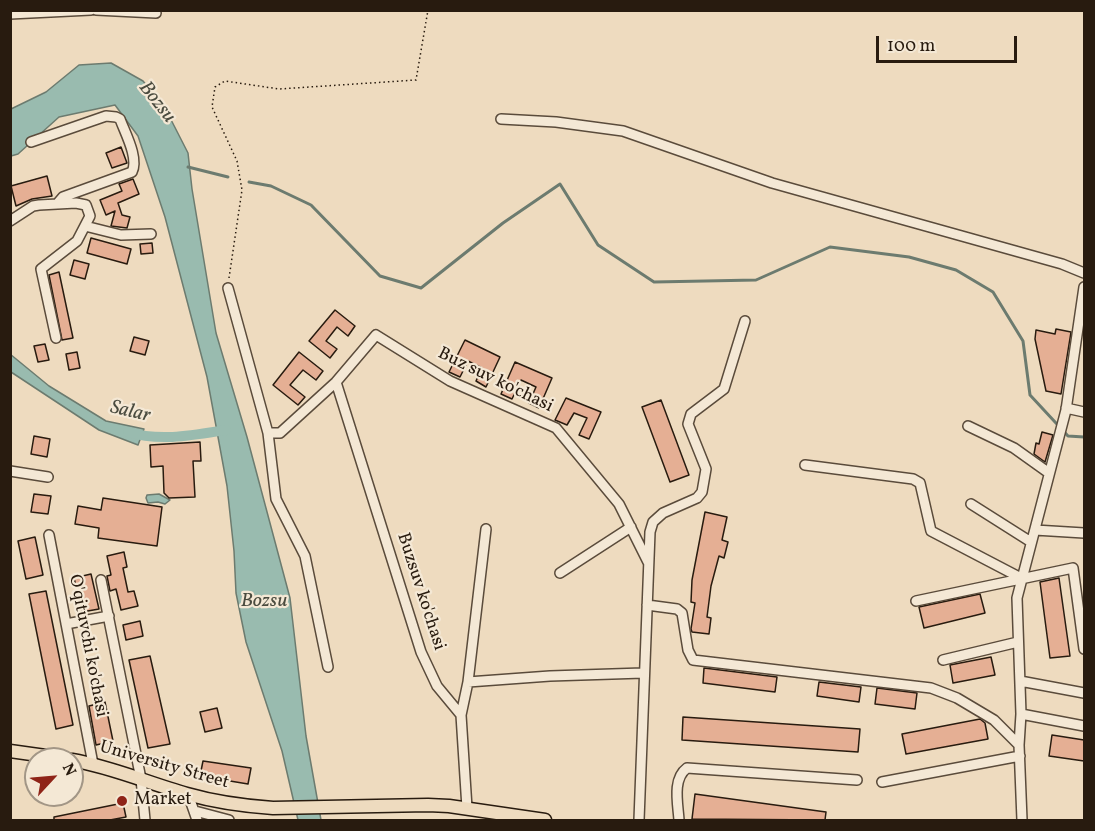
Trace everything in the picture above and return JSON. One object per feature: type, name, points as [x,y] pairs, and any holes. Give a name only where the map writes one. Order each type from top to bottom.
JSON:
[{"type":"main road","name":"University Street","points":[[84,762],[188,794],[232,804],[273,808],[428,805],[467,808],[545,820]]},
{"type":"street","points":[[10,14],[94,10],[156,13]]},
{"type":"street","points":[[31,142],[106,116],[120,119],[133,159],[132,172],[63,197],[57,204]]},
{"type":"street","points":[[501,119],[556,122],[623,131],[772,183],[1062,264],[1084,273]]},
{"type":"street","points":[[12,217],[33,206],[76,203],[86,205],[90,216],[71,247],[41,269],[56,338]]},
{"type":"street","points":[[85,226],[121,235],[151,234]]},
{"type":"street","points":[[1022,820],[1017,598],[1066,410],[1084,287]]},
{"type":"street","points":[[228,288],[268,432],[276,499],[305,556],[328,668]]},
{"type":"street","points":[[639,820],[650,532],[653,522],[663,513],[697,498],[702,492],[706,469],[688,424],[691,414],[724,389],[745,321]]},
{"type":"street","name":"Buz suv ko'chasi","points":[[268,432],[280,433],[336,382],[376,335],[450,381],[556,428],[620,504],[649,564]]},
{"type":"street","name":"Buzsuv ko'chasi","points":[[336,382],[421,652],[437,686],[461,715]]},
{"type":"street","points":[[1066,410],[1084,412]]},
{"type":"street","points":[[968,426],[1014,448],[1049,473]]},
{"type":"street","points":[[805,465],[913,478],[920,483],[931,531],[1021,578]]},
{"type":"street","points":[[10,471],[48,477]]},
{"type":"street","points":[[971,504],[1031,542]]},
{"type":"street","points":[[561,573],[631,527]]},
{"type":"street","points":[[467,808],[461,715],[468,681],[486,529]]},
{"type":"street","points":[[1035,530],[1084,533]]},
{"type":"street","name":"O'qituvchi ko'chasi","points":[[49,535],[93,764]]},
{"type":"street","points":[[916,601],[1084,565]]},
{"type":"street","points":[[1073,568],[1084,649]]},
{"type":"street","points":[[101,580],[141,779],[144,820]]},
{"type":"street","points":[[646,605],[677,609],[682,613],[687,650],[693,660],[932,688],[957,698],[994,720],[1019,745]]},
{"type":"street","points":[[66,624],[109,616]]},
{"type":"street","points":[[943,660],[1018,642]]},
{"type":"street","points":[[468,681],[644,673]]},
{"type":"street","points":[[1020,681],[1084,693]]},
{"type":"street","points":[[1021,714],[1084,726]]},
{"type":"street","points":[[882,782],[1020,756]]},
{"type":"street","points":[[679,820],[678,781],[680,773],[687,768],[857,780]]},
{"type":"street","points":[[188,794],[196,816],[229,820]]},
{"type":"path","points":[[228,288],[242,190],[237,161],[213,107],[214,87],[225,81],[279,89],[416,80],[428,10]]},
{"type":"water","name":"Bozsu","points":[[111,63],[143,81],[164,106],[188,153],[216,333],[247,437],[290,598],[306,736],[321,820],[298,820],[282,751],[246,642],[236,593],[227,486],[207,377],[165,217],[138,136],[115,105],[59,117],[18,154],[11,156],[11,109],[46,92],[79,65]]},
{"type":"water","name":"Salar","points":[[10,354],[49,386],[106,421],[144,429],[138,445],[99,430],[11,372]]},
{"type":"water","points":[[159,494],[170,500],[165,504],[148,503],[147,495]]},
{"type":"building","points":[[121,147],[127,163],[112,168],[106,153]]},
{"type":"building","points":[[47,176],[52,196],[32,199],[16,206],[11,186]]},
{"type":"building","points":[[133,179],[139,194],[118,203],[122,215],[130,217],[127,228],[111,226],[115,211],[106,215],[100,200],[122,191],[119,184]]},
{"type":"building","points":[[91,238],[131,249],[127,264],[87,253]]},
{"type":"building","points":[[152,243],[153,253],[141,254],[140,244]]},
{"type":"building","points":[[74,260],[89,264],[85,279],[70,275]]},
{"type":"building","points":[[59,272],[73,338],[62,340],[49,275]]},
{"type":"building","points":[[335,310],[355,326],[348,336],[337,327],[326,341],[337,349],[330,358],[309,341]]},
{"type":"building","points":[[1056,329],[1071,332],[1061,394],[1046,391],[1035,339],[1036,330],[1055,334]]},
{"type":"building","points":[[134,337],[149,341],[145,355],[130,351]]},
{"type":"building","points":[[465,340],[500,357],[486,387],[476,381],[482,368],[468,361],[460,377],[449,372]]},
{"type":"building","points":[[45,344],[49,360],[38,362],[34,346]]},
{"type":"building","points":[[77,352],[80,368],[69,370],[66,354]]},
{"type":"building","points":[[299,352],[323,371],[316,380],[303,370],[290,385],[305,397],[298,405],[273,385]]},
{"type":"building","points":[[515,362],[552,378],[539,408],[529,403],[536,387],[521,380],[512,399],[501,394]]},
{"type":"building","points":[[566,398],[601,412],[589,439],[579,435],[587,418],[574,413],[567,425],[555,420]]},
{"type":"building","points":[[661,400],[689,475],[670,482],[642,407]]},
{"type":"building","points":[[1042,432],[1053,435],[1045,462],[1034,454],[1036,443],[1039,444]]},
{"type":"building","points":[[34,436],[50,439],[47,457],[31,454]]},
{"type":"building","points":[[200,442],[201,461],[193,461],[195,497],[169,498],[164,493],[163,466],[151,467],[150,445]]},
{"type":"building","points":[[34,494],[51,496],[48,514],[31,512]]},
{"type":"building","points":[[103,498],[162,507],[157,546],[98,538],[99,528],[75,524],[78,506],[101,510]]},
{"type":"building","points":[[705,512],[727,517],[722,540],[728,542],[724,558],[719,556],[711,586],[707,617],[711,618],[709,634],[692,632],[691,629],[695,603],[691,602],[692,580]]},
{"type":"building","points":[[35,537],[43,575],[26,579],[18,541]]},
{"type":"building","points":[[124,552],[127,567],[123,568],[128,592],[134,591],[138,606],[121,610],[116,589],[110,591],[107,576],[111,575],[107,556]]},
{"type":"building","points":[[91,574],[99,609],[82,612],[74,578]]},
{"type":"building","points":[[1059,578],[1070,656],[1050,658],[1040,582]]},
{"type":"building","points":[[46,591],[73,725],[56,729],[29,594]]},
{"type":"building","points":[[980,594],[985,613],[924,628],[919,607]]},
{"type":"building","points":[[140,621],[143,636],[126,640],[123,625]]},
{"type":"building","points":[[150,656],[170,744],[148,748],[129,660]]},
{"type":"building","points":[[991,657],[995,675],[953,683],[950,665]]},
{"type":"building","points":[[704,668],[777,677],[775,692],[703,683]]},
{"type":"building","points":[[819,682],[861,687],[859,702],[817,696]]},
{"type":"building","points":[[877,688],[917,693],[915,709],[875,704]]},
{"type":"building","points":[[105,702],[113,741],[96,745],[89,706]]},
{"type":"building","points":[[217,708],[222,728],[205,732],[200,712]]},
{"type":"building","points":[[683,717],[860,729],[858,752],[682,740]]},
{"type":"building","points":[[980,719],[985,723],[988,739],[906,754],[902,734]]},
{"type":"building","points":[[1052,735],[1084,740],[1084,761],[1049,756]]},
{"type":"building","points":[[203,761],[251,768],[248,784],[200,776]]},
{"type":"building","points":[[695,794],[826,812],[825,820],[692,819]]},
{"type":"building","points":[[123,803],[126,817],[110,820],[54,820],[54,817]]},
{"type":"waterway","points":[[188,167],[228,177]]},
{"type":"waterway","points":[[249,182],[271,186],[311,205],[380,276],[421,288],[503,223],[560,184],[598,245],[654,282],[756,280],[830,247],[909,257],[956,270],[993,292],[1023,341],[1030,395],[1068,436],[1084,437]]},
{"type":"waterway","name":"Salar","points":[[128,432],[165,437],[226,430]]},
{"type":"place","name":"Market","points":[[122,801]]}]
